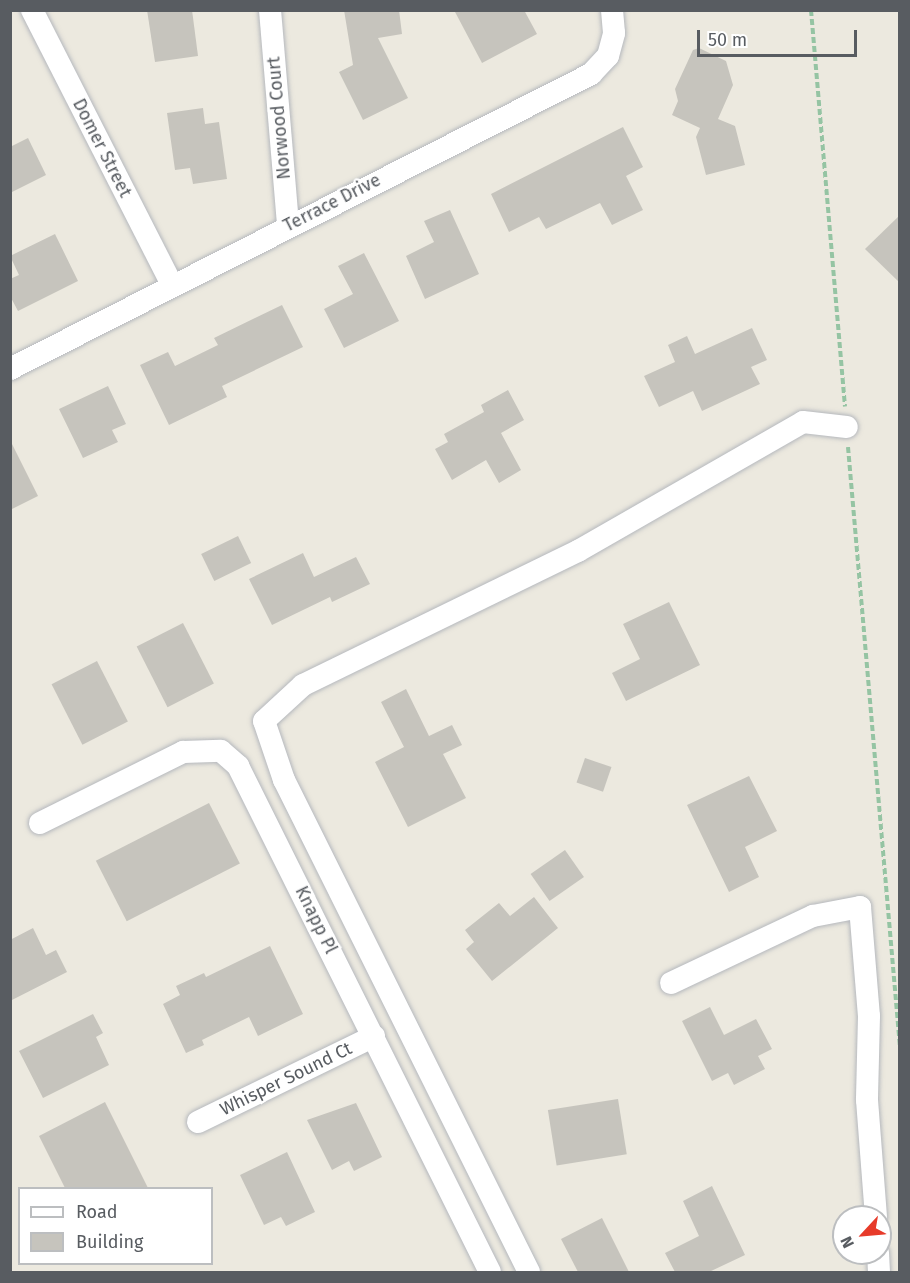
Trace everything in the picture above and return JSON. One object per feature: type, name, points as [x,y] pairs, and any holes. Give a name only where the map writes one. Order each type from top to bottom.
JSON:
[{"type":"street","name":"Domer Street","points":[[32,10],[172,285]]},
{"type":"street","name":"Norwood Court","points":[[270,10],[288,225]]},
{"type":"street","name":"Terrace Drive","points":[[10,369],[288,225],[591,74],[608,56],[614,33],[612,10]]},
{"type":"street","points":[[529,1272],[361,928],[284,780],[264,721],[303,685],[578,550],[803,422],[847,427]]},
{"type":"street","name":"Knapp Pl","points":[[40,823],[183,752],[221,751],[238,766],[255,795],[490,1272]]},
{"type":"street","points":[[671,983],[813,916],[860,907],[869,1016],[867,1100],[875,1205]]},
{"type":"street","name":"Whisper Sound Ct","points":[[198,1122],[374,1036]]},
{"type":"path","points":[[811,10],[900,1047]]},
{"type":"building","points":[[147,10],[192,10],[198,56],[155,62]]},
{"type":"building","points":[[344,10],[399,10],[402,34],[378,38],[408,98],[363,120],[339,72],[353,65]]},
{"type":"building","points":[[454,10],[524,10],[537,34],[482,63]]},
{"type":"building","points":[[699,48],[726,61],[733,85],[718,119],[735,126],[745,165],[706,175],[696,137],[700,128],[672,115],[678,101],[675,89],[693,50]]},
{"type":"building","points":[[203,108],[205,124],[219,122],[227,179],[193,184],[190,168],[175,170],[167,113]]},
{"type":"building","points":[[623,127],[643,167],[626,176],[643,210],[612,225],[600,203],[546,229],[539,217],[509,232],[491,194]]},
{"type":"building","points":[[28,138],[46,175],[10,193],[10,147]]},
{"type":"building","points":[[450,210],[479,274],[425,299],[406,256],[434,242],[424,221]]},
{"type":"building","points":[[900,215],[900,283],[865,249]]},
{"type":"building","points":[[55,234],[78,281],[18,311],[10,296],[10,279],[19,275],[10,256]]},
{"type":"building","points":[[364,253],[399,321],[344,348],[324,309],[353,294],[338,266]]},
{"type":"building","points":[[282,305],[303,347],[222,386],[227,397],[169,425],[140,365],[168,352],[175,366],[218,345],[214,338]]},
{"type":"building","points":[[752,328],[767,360],[751,367],[760,384],[702,411],[693,391],[659,407],[644,376],[675,362],[668,345],[687,336],[695,354]]},
{"type":"building","points":[[108,386],[126,424],[112,430],[118,442],[83,458],[59,409]]},
{"type":"building","points":[[508,390],[524,420],[501,433],[521,470],[499,483],[486,460],[452,480],[435,449],[448,442],[444,434],[484,412],[481,405]]},
{"type":"building","points":[[10,440],[38,496],[10,510]]},
{"type":"building","points":[[238,536],[251,563],[214,581],[201,554]]},
{"type":"building","points":[[303,553],[314,577],[356,557],[370,584],[332,602],[330,597],[272,625],[249,579]]},
{"type":"building","points":[[669,602],[700,665],[626,701],[612,673],[640,659],[623,624]]},
{"type":"building","points":[[183,623],[214,684],[168,707],[137,647]]},
{"type":"building","points":[[97,661],[128,722],[82,745],[52,684]]},
{"type":"building","points":[[406,689],[429,736],[452,725],[462,745],[443,754],[466,798],[408,827],[375,762],[404,747],[381,702]]},
{"type":"building","points":[[585,758],[611,767],[603,792],[577,783]]},
{"type":"building","points":[[749,776],[777,831],[745,847],[759,877],[729,892],[687,805]]},
{"type":"building","points":[[209,803],[240,864],[127,921],[96,861]]},
{"type":"building","points":[[565,850],[584,877],[550,901],[531,874]]},
{"type":"building","points":[[534,897],[558,928],[492,981],[466,949],[474,942],[465,930],[499,903],[510,916]]},
{"type":"building","points":[[33,928],[46,955],[56,950],[67,972],[10,1001],[10,940]]},
{"type":"building","points":[[270,946],[303,1014],[258,1036],[249,1017],[202,1040],[204,1045],[186,1053],[163,1004],[180,995],[176,986],[204,973],[206,977]]},
{"type":"building","points":[[710,1007],[724,1035],[756,1019],[772,1049],[758,1056],[765,1069],[734,1085],[728,1073],[712,1081],[682,1021]]},
{"type":"building","points":[[93,1014],[103,1033],[96,1037],[109,1065],[43,1098],[19,1051]]},
{"type":"building","points":[[618,1099],[627,1154],[557,1165],[548,1110]]},
{"type":"building","points":[[105,1102],[148,1187],[64,1187],[39,1136]]},
{"type":"building","points":[[356,1103],[382,1157],[354,1171],[349,1161],[332,1170],[307,1120]]},
{"type":"building","points":[[287,1152],[315,1212],[286,1226],[281,1217],[264,1225],[240,1175]]},
{"type":"building","points":[[712,1186],[745,1255],[709,1272],[675,1272],[665,1253],[699,1236],[683,1201]]},
{"type":"building","points":[[602,1218],[629,1272],[578,1272],[561,1239]]}]
